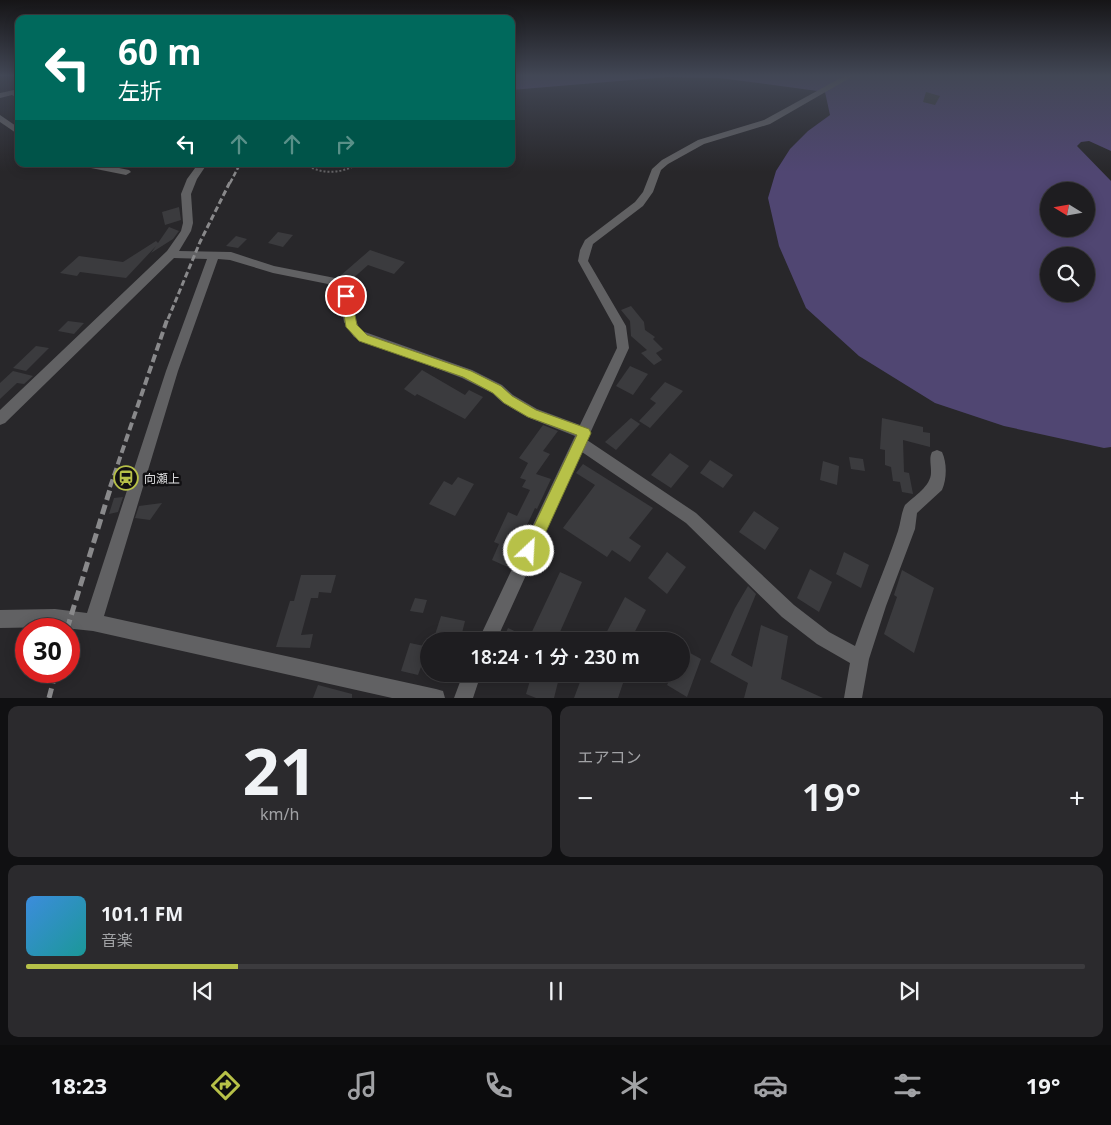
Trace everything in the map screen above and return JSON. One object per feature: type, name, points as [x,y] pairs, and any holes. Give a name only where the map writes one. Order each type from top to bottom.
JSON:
[{"type":"street","points":[[491,632],[624,343],[620,326],[583,261],[588,244],[639,204],[648,192],[657,169],[665,162],[701,142],[767,122],[793,108]]},
{"type":"street","points":[[0,118],[15,129]]},
{"type":"street","points":[[101,167],[126,172]]},
{"type":"street","points":[[0,419],[171,254],[186,230],[188,223],[186,194],[192,179],[200,167]]},
{"type":"street","points":[[171,254],[231,256],[273,269],[335,283],[346,296],[352,327],[358,334],[467,374],[497,389],[508,400],[582,438],[691,518],[788,612],[823,638],[860,659]]},
{"type":"street","points":[[93,622],[168,381],[214,254]]},
{"type":"street","points":[[853,698],[860,659],[877,606],[907,529],[910,510],[937,485],[939,474],[937,456]]},
{"type":"street","points":[[0,619],[55,618],[93,622],[436,698]]},
{"type":"street","points":[[463,698],[469,682]]},
{"type":"path","points":[[310,167],[315,170],[332,172],[346,171],[353,167]]},
{"type":"shaded area","points":[[828,108],[1111,108],[1111,151],[1089,141],[1081,142],[1077,146],[1111,181],[1111,447],[1104,448],[1004,426],[935,403],[859,356],[806,308],[779,246],[768,198],[776,171],[790,149],[808,131],[830,115]]},
{"type":"building","points":[[179,207],[181,220],[165,225],[162,212]]},
{"type":"building","points":[[169,227],[179,231],[173,239],[151,253],[156,246],[126,278],[80,272],[77,276],[60,273],[79,256],[123,262],[156,241],[158,243]]},
{"type":"building","points":[[278,232],[293,235],[283,247],[268,243]]},
{"type":"building","points":[[236,236],[247,239],[238,248],[226,246]]},
{"type":"building","points":[[370,250],[405,262],[394,274],[368,265],[350,281],[340,276]]},
{"type":"building","points":[[631,306],[644,322],[645,330],[655,337],[653,339],[663,349],[656,353],[662,360],[654,365],[641,353],[647,350],[631,336],[630,321],[621,310]]},
{"type":"building","points":[[68,321],[84,323],[74,334],[58,331]]},
{"type":"building","points":[[36,346],[49,348],[26,371],[13,368]]},
{"type":"building","points":[[630,366],[648,374],[633,395],[616,386]]},
{"type":"building","points":[[422,370],[465,395],[469,390],[483,397],[465,419],[404,389]]},
{"type":"building","points":[[13,371],[33,376],[24,384],[17,383],[0,399],[0,383]]},
{"type":"building","points":[[665,382],[683,391],[650,428],[639,421],[656,403],[650,399]]},
{"type":"building","points":[[631,418],[640,424],[616,450],[605,442]]},
{"type":"building","points":[[882,418],[923,427],[923,432],[930,433],[930,447],[903,440],[904,472],[909,473],[913,494],[902,492],[900,482],[893,481],[891,467],[885,465],[885,450],[880,449]]},
{"type":"building","points":[[543,425],[558,431],[543,451],[550,454],[536,474],[551,479],[512,557],[514,558],[510,568],[492,560],[499,544],[494,542],[508,512],[517,516],[530,490],[522,487],[526,480],[520,478],[528,463],[519,458]]},
{"type":"building","points":[[670,453],[689,466],[671,488],[651,475]]},
{"type":"building","points":[[849,457],[863,459],[865,471],[851,469]]},
{"type":"building","points":[[710,460],[733,475],[723,488],[700,473]]},
{"type":"building","points":[[823,461],[839,466],[837,485],[820,480]]},
{"type":"building","points":[[583,464],[653,508],[629,538],[641,546],[630,562],[612,550],[607,557],[563,528],[595,485],[576,473]]},
{"type":"building","points":[[458,477],[474,484],[455,516],[429,504],[444,481],[452,485]]},
{"type":"building","points":[[123,497],[118,512],[109,514],[114,498]]},
{"type":"building","points":[[162,503],[150,520],[135,518],[139,506]]},
{"type":"building","points":[[754,511],[779,528],[765,550],[739,532]]},
{"type":"building","points":[[667,552],[686,567],[667,594],[648,578]]},
{"type":"building","points":[[844,552],[869,565],[861,588],[836,574]]},
{"type":"building","points":[[810,569],[832,582],[819,612],[797,598]]},
{"type":"building","points":[[902,570],[934,588],[914,653],[884,634],[897,597],[894,595]]},
{"type":"building","points":[[560,572],[582,582],[560,632],[532,632]]},
{"type":"building","points":[[301,575],[336,575],[331,593],[319,592],[318,598],[311,598],[301,635],[313,634],[310,648],[276,647],[290,601],[294,601]]},
{"type":"building","points":[[748,586],[756,594],[731,655],[752,667],[761,625],[788,636],[781,679],[823,698],[744,698],[748,683],[710,662],[735,608]]},
{"type":"building","points":[[625,597],[646,610],[635,632],[607,632]]},
{"type":"building","points":[[415,598],[427,600],[423,613],[410,611]]},
{"type":"building","points":[[441,616],[465,621],[462,632],[436,632]]},
{"type":"building","points":[[508,628],[516,632],[506,632]]},
{"type":"building","points":[[410,643],[420,645],[420,670],[418,675],[401,671]]},
{"type":"building","points":[[690,653],[701,659],[687,697],[667,685],[668,682],[690,682]]},
{"type":"building","points":[[530,682],[558,682],[554,698],[536,698],[526,694]]},
{"type":"building","points":[[580,682],[623,682],[618,698],[574,698]]},
{"type":"building","points":[[318,685],[352,694],[352,698],[313,698]]},
{"type":"railway","points":[[230,183],[238,167]]},
{"type":"railway","points":[[168,319],[200,242],[230,182]]},
{"type":"railway","points":[[110,487],[168,317]]},
{"type":"railway","points":[[70,618],[111,486]]},
{"type":"railway","points":[[49,698],[53,683]]},
{"type":"place","name":"向瀬上","points":[[126,478]]},
{"type":"route","points":[[346,296],[349,305],[350,322],[354,332],[363,338],[467,374],[497,389],[508,400],[519,407],[584,433],[529,551]]}]
